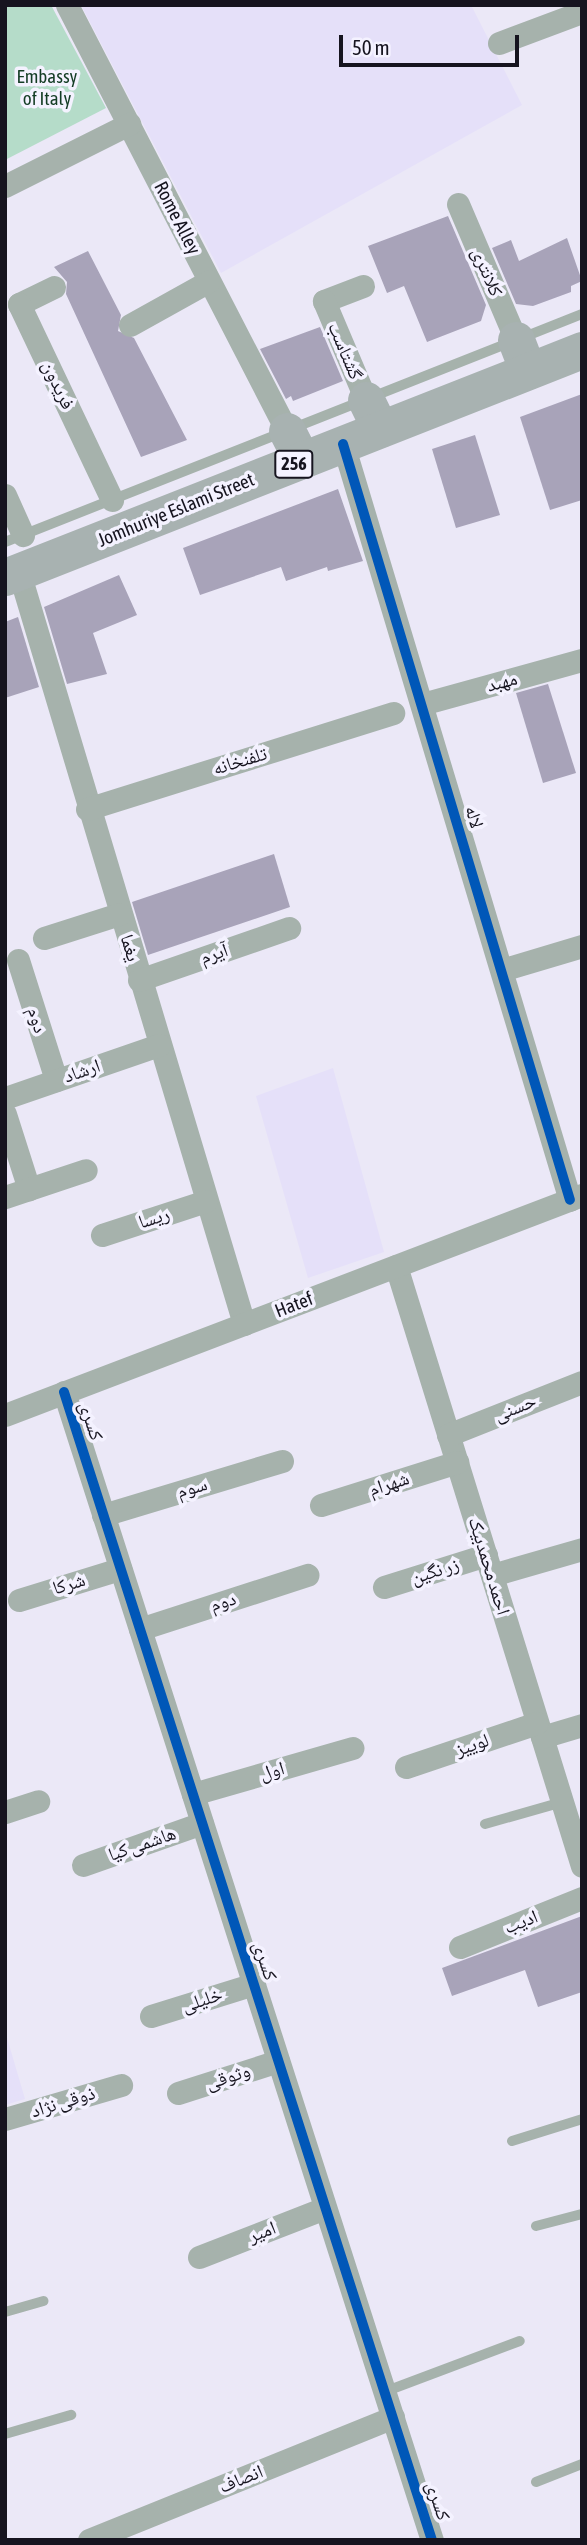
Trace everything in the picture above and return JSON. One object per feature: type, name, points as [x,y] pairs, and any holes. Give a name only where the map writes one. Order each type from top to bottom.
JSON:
[{"type":"main road","name":"Jomhuriye Eslami Street","points":[[18,558],[294,445],[343,444],[373,414],[522,356],[582,350]]},
{"type":"street","name":"Rome Alley","points":[[67,5],[294,445]]},
{"type":"street","points":[[499,43],[582,12]]},
{"type":"street","points":[[5,186],[129,124]]},
{"type":"street","name":"کلانتری","points":[[458,204],[522,356]]},
{"type":"street","points":[[130,325],[209,281]]},
{"type":"street","name":"گشتاسب","points":[[363,286],[324,301],[373,414]]},
{"type":"street","name":"فریدون","points":[[54,287],[19,304],[119,515]]},
{"type":"street","name":"لاله","points":[[343,444],[502,970],[576,1198]]},
{"type":"street","name":"یغما","points":[[5,495],[18,558],[87,809],[244,1324]]},
{"type":"street","name":"مهبد","points":[[422,704],[582,660]]},
{"type":"street","name":"تلفنخانه","points":[[87,809],[393,713]]},
{"type":"street","points":[[44,938],[119,914]]},
{"type":"street","name":"آیرم","points":[[139,980],[289,928]]},
{"type":"street","points":[[502,970],[582,946]]},
{"type":"street","name":"دوم","points":[[18,960],[56,1080]]},
{"type":"street","name":"ارشاد","points":[[5,1098],[159,1045]]},
{"type":"street","points":[[5,1114],[29,1189]]},
{"type":"street","points":[[5,1197],[86,1170]]},
{"type":"street","name":"Hatef","points":[[5,1415],[576,1198]]},
{"type":"street","name":"ریسا","points":[[102,1235],[206,1201]]},
{"type":"street","name":"احمد محمدبیک","points":[[396,1266],[582,1866]]},
{"type":"street","name":"حسنی","points":[[448,1435],[582,1382]]},
{"type":"street","name":"کسری","points":[[64,1392],[432,2540]]},
{"type":"street","name":"سوم","points":[[103,1515],[282,1461]]},
{"type":"street","name":"شهرام","points":[[321,1505],[457,1462]]},
{"type":"street","name":"زر نگین","points":[[384,1587],[582,1549]]},
{"type":"street","name":"شرکا","points":[[19,1600],[120,1569]]},
{"type":"street","name":"دوم","points":[[140,1629],[307,1575]]},
{"type":"street","name":"لوییز","points":[[406,1767],[540,1730],[582,1725]]},
{"type":"street","name":"اول","points":[[193,1794],[352,1748]]},
{"type":"street","points":[[5,1812],[38,1801]]},
{"type":"street","name":"هاشمی کیا","points":[[83,1865],[202,1823]]},
{"type":"street","name":"ادیب","points":[[460,1947],[582,1898]]},
{"type":"street","name":"خلیلی","points":[[150,2016],[254,1984]]},
{"type":"street","name":"وثوقی","points":[[178,2093],[278,2061]]},
{"type":"street","name":"ذوقی نژاد","points":[[5,2119],[121,2085]]},
{"type":"street","name":"امیر","points":[[199,2257],[325,2208]]},
{"type":"street","name":"انصاف","points":[[89,2540],[393,2417]]},
{"type":"lane","points":[[522,356],[582,314]]},
{"type":"lane","points":[[294,445],[373,414]]},
{"type":"lane","points":[[485,1824],[562,1802]]},
{"type":"lane","points":[[512,2141],[582,2119]]},
{"type":"lane","points":[[536,2226],[582,2214]]},
{"type":"lane","points":[[5,2312],[43,2301]]},
{"type":"lane","points":[[384,2392],[520,2341]]},
{"type":"lane","points":[[5,2434],[71,2414]]},
{"type":"lane","points":[[536,2482],[582,2464]]},
{"type":"shaded area","points":[[81,5],[471,5],[522,105],[221,273]]},
{"type":"shaded area","points":[[333,1068],[384,1252],[308,1278],[256,1096]]},
{"type":"shaded area","points":[[5,2031],[25,2099],[5,2105]]},
{"type":"green space","name":"Embassy of Italy","points":[[5,5],[51,5],[106,108],[5,160]]},
{"type":"building","points":[[448,216],[486,305],[481,321],[427,342],[404,286],[387,293],[368,246]]},
{"type":"building","points":[[567,238],[582,281],[571,286],[571,292],[533,306],[516,304],[492,248],[511,240],[519,261]]},
{"type":"building","points":[[88,251],[121,315],[118,331],[134,338],[187,440],[141,457],[66,294],[67,282],[54,267]]},
{"type":"building","points":[[320,327],[343,381],[293,401],[291,396],[286,399],[260,349]]},
{"type":"building","points":[[582,394],[582,500],[550,510],[520,417]]},
{"type":"building","points":[[475,435],[500,515],[456,528],[432,449]]},
{"type":"building","points":[[338,489],[363,561],[328,571],[327,567],[286,581],[281,567],[200,595],[183,548]]},
{"type":"building","points":[[119,575],[137,615],[93,633],[107,674],[67,684],[44,607]]},
{"type":"building","points":[[18,617],[39,687],[5,698],[5,622]]},
{"type":"building","points":[[548,684],[576,773],[543,783],[516,693]]},
{"type":"building","points":[[274,854],[290,907],[148,955],[132,902]]},
{"type":"building","points":[[582,1916],[582,1992],[538,2007],[525,1970],[452,1996],[442,1968]]},
{"type":"cycle path","points":[[343,444],[570,1200]]},
{"type":"cycle path","points":[[64,1392],[432,2540]]}]
